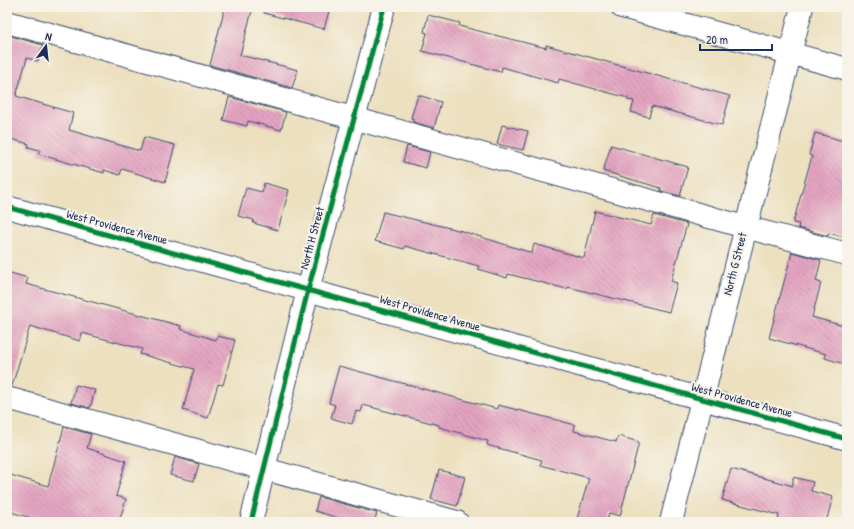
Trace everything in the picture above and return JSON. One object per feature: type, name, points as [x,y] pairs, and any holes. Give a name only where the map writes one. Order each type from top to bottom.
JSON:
[{"type":"street","name":"North H Street","points":[[251,522],[308,290],[384,7]]},
{"type":"street","points":[[622,7],[847,69]]},
{"type":"street","name":"North G Street","points":[[671,522],[701,399],[802,7]]},
{"type":"street","points":[[7,22],[847,254]]},
{"type":"street","name":"West Providence Avenue","points":[[7,207],[847,439]]},
{"type":"street","points":[[7,398],[457,522]]},
{"type":"building","points":[[225,7],[253,7],[240,55],[298,70],[292,88],[210,65]]},
{"type":"building","points":[[264,7],[330,7],[324,29],[264,13]]},
{"type":"building","points":[[428,15],[460,23],[459,26],[546,48],[546,45],[730,96],[722,125],[652,106],[649,117],[631,112],[634,101],[627,100],[628,98],[559,79],[558,83],[502,67],[501,72],[422,51],[427,33],[424,32]]},
{"type":"building","points":[[7,35],[43,45],[38,61],[27,58],[16,96],[73,113],[69,130],[140,151],[144,137],[175,145],[165,182],[122,169],[120,175],[104,170],[104,173],[38,154],[40,150],[28,147],[29,144],[7,138]]},
{"type":"building","points":[[418,95],[441,102],[434,128],[413,122],[413,119],[411,118]]},
{"type":"building","points":[[229,97],[286,112],[281,130],[248,121],[247,126],[223,120]]},
{"type":"building","points":[[502,125],[528,131],[523,150],[497,144]]},
{"type":"building","points":[[815,133],[847,142],[847,238],[829,233],[828,236],[798,228],[799,224],[793,223],[812,156],[809,155]]},
{"type":"building","points":[[611,145],[688,167],[680,196],[661,191],[661,188],[603,171]]},
{"type":"building","points":[[407,146],[430,152],[426,168],[403,162]]},
{"type":"building","points":[[264,183],[289,190],[278,230],[253,223],[254,220],[238,216],[246,188],[262,192]]},
{"type":"building","points":[[595,211],[651,225],[654,215],[687,224],[671,281],[677,283],[669,312],[508,274],[507,278],[478,269],[479,266],[405,246],[404,249],[375,241],[383,212],[462,231],[532,253],[534,244],[584,258]]},
{"type":"building","points":[[792,252],[821,260],[816,281],[821,283],[812,317],[847,327],[847,353],[844,364],[825,358],[826,354],[769,338]]},
{"type":"building","points":[[7,272],[28,278],[26,284],[181,326],[180,329],[216,340],[217,336],[235,340],[223,385],[218,384],[208,418],[183,410],[194,369],[140,354],[142,349],[82,333],[80,341],[30,326],[12,386],[7,385]]},
{"type":"building","points":[[339,366],[497,409],[498,405],[575,425],[574,431],[616,442],[618,436],[639,442],[620,516],[609,513],[607,522],[576,522],[589,478],[540,465],[542,460],[487,445],[488,441],[439,427],[439,425],[363,405],[361,412],[356,411],[352,424],[331,418],[335,405],[329,403]]},
{"type":"building","points":[[76,385],[95,390],[90,408],[71,403]]},
{"type":"building","points":[[64,427],[91,434],[87,448],[126,461],[116,496],[126,499],[119,522],[46,522],[7,511],[7,474],[48,486]]},
{"type":"building","points":[[175,457],[199,464],[194,481],[170,475]]},
{"type":"building","points":[[731,469],[793,486],[793,477],[813,482],[811,491],[833,497],[826,522],[789,522],[778,519],[779,515],[722,500]]},
{"type":"building","points":[[439,470],[465,477],[457,506],[431,499]]},
{"type":"building","points":[[319,497],[377,513],[374,522],[351,522],[315,511]]},
{"type":"cycle path","points":[[251,522],[308,290],[384,7]]},
{"type":"cycle path","points":[[7,207],[847,439]]}]
